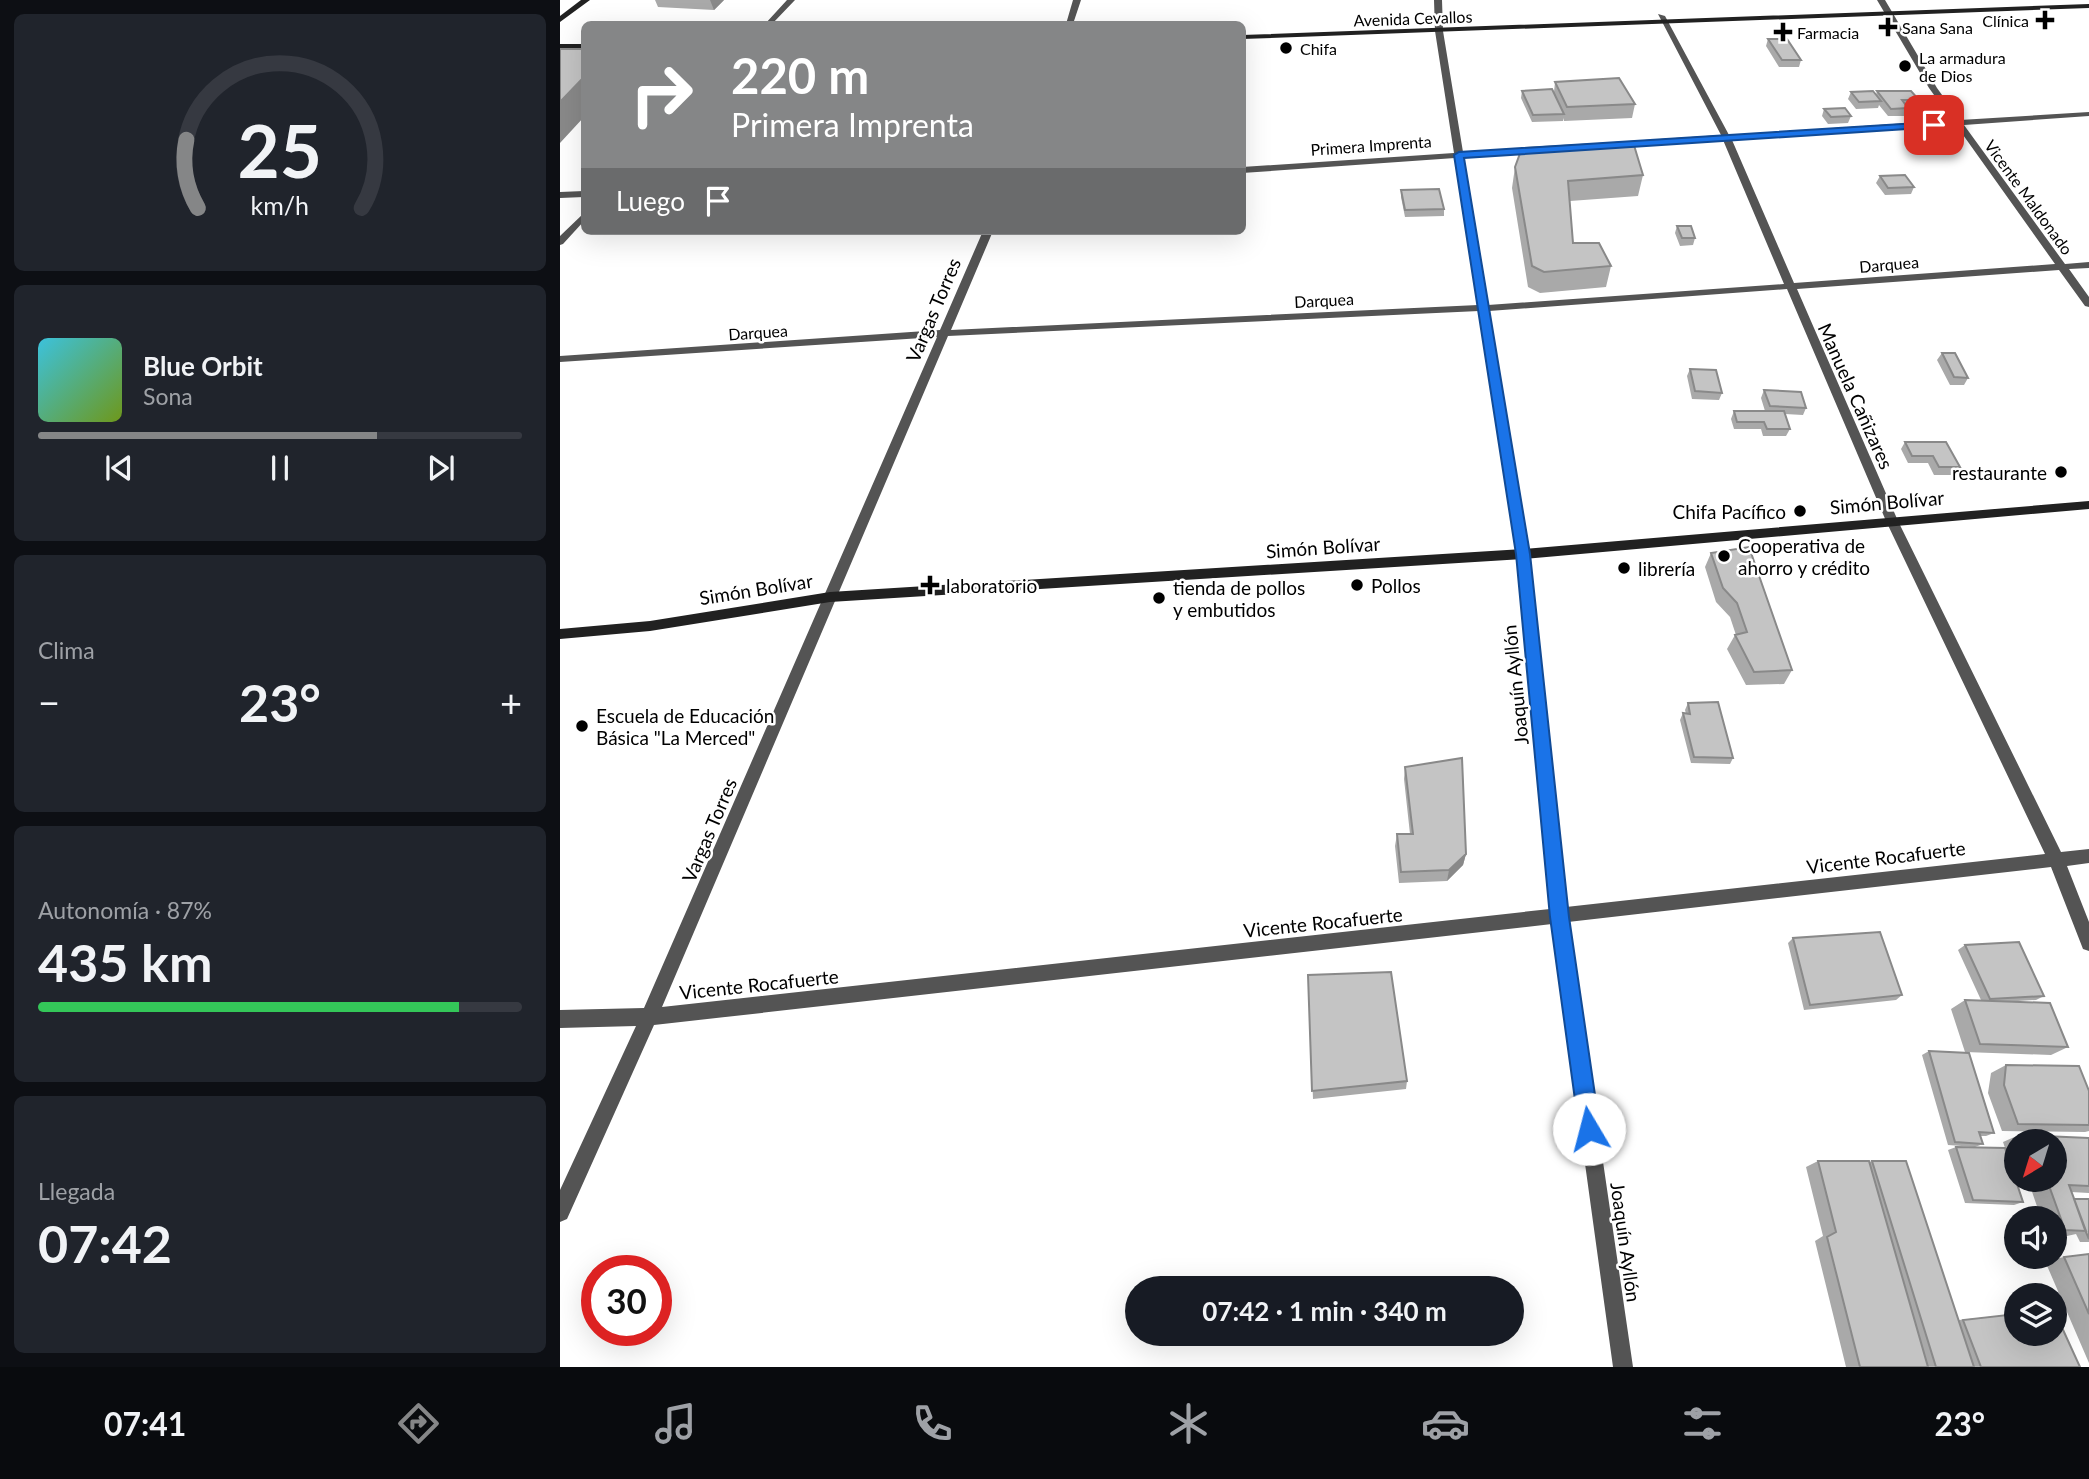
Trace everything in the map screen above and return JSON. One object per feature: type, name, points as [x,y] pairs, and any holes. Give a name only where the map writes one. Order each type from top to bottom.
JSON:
[{"type":"main road","points":[[560,20],[586,0]]},
{"type":"main road","name":"Avenida Cevallos","points":[[1246,37],[2057,0]]},
{"type":"main road","name":"Avenida Cevallos","points":[[1884,6],[2089,6]]},
{"type":"main road","name":"Avenida Cevallos","points":[[1246,29],[1439,28]]},
{"type":"main road","points":[[560,46],[581,46]]},
{"type":"main road","name":"Simón Bolívar","points":[[560,634],[650,626],[830,597],[1523,554],[2089,505]]},
{"type":"street","points":[[771,21],[791,0]]},
{"type":"street","points":[[1070,21],[1077,0]]},
{"type":"street","name":"Joaquín Ayllón","points":[[1438,0],[1439,28],[1523,554],[1559,917],[1623,1367]]},
{"type":"street","name":"Vicente Maldonado","points":[[1884,6],[1933,89],[2089,304]]},
{"type":"street","name":"Manuela Cañizares","points":[[1663,19],[1726,137],[1892,521],[2056,859],[2089,943]]},
{"type":"street","points":[[1606,145],[2089,114]]},
{"type":"street","name":"Primera Imprenta","points":[[1246,170],[1552,149]]},
{"type":"street","points":[[560,195],[581,194]]},
{"type":"street","points":[[560,242],[581,219]]},
{"type":"street","name":"Vargas Torres","points":[[560,1212],[649,1017],[986,235]]},
{"type":"street","name":"Darquea","points":[[560,359],[944,333],[1483,308],[2089,265]]},
{"type":"street","name":"Vicente Rocafuerte","points":[[560,1019],[649,1017],[2089,856]]},
{"type":"building","points":[[1768,39],[1787,39],[1801,60],[1782,60]]},
{"type":"building","points":[[560,49],[581,49],[581,80],[560,102]]},
{"type":"building","points":[[1619,78],[1635,104],[1567,107],[1555,82]]},
{"type":"building","points":[[1552,89],[1564,114],[1533,115],[1522,91]]},
{"type":"building","points":[[1873,91],[1881,101],[1859,102],[1851,92]]},
{"type":"building","points":[[1877,91],[1911,91],[1919,100],[1902,100],[1908,108],[1891,109]]},
{"type":"building","points":[[1845,108],[1851,116],[1831,117],[1824,109]]},
{"type":"building","points":[[1633,142],[1643,175],[1568,181],[1573,243],[1599,243],[1611,266],[1544,272],[1532,266],[1515,167],[1522,148]]},
{"type":"building","points":[[1905,175],[1914,187],[1888,188],[1880,176]]},
{"type":"building","points":[[1439,189],[1444,209],[1405,210],[1401,190]]},
{"type":"building","points":[[1677,226],[1691,226],[1695,238],[1682,238]]},
{"type":"building","points":[[1942,353],[1955,353],[1968,378],[1954,377]]},
{"type":"building","points":[[1690,369],[1716,370],[1722,393],[1695,391]]},
{"type":"building","points":[[1764,390],[1801,392],[1806,408],[1770,406]]},
{"type":"building","points":[[1734,411],[1784,411],[1790,429],[1767,429],[1764,422],[1737,422]]},
{"type":"building","points":[[1905,442],[1946,442],[1960,467],[1939,467],[1933,456],[1912,456]]},
{"type":"building","points":[[1749,547],[1792,670],[1754,672],[1735,635],[1747,632],[1737,603],[1723,588],[1711,553]]},
{"type":"building","points":[[1718,702],[1733,758],[1694,757],[1683,713],[1690,714],[1688,703]]},
{"type":"building","points":[[1462,758],[1466,854],[1449,870],[1401,872],[1397,834],[1413,834],[1405,767]]},
{"type":"building","points":[[1880,932],[1902,995],[1810,1005],[1793,938]]},
{"type":"building","points":[[2019,942],[2044,996],[1990,999],[1965,945]]},
{"type":"building","points":[[1391,972],[1407,1081],[1312,1091],[1308,975]]},
{"type":"building","points":[[1965,1000],[2050,1003],[2068,1047],[1980,1044]]},
{"type":"building","points":[[1929,1051],[1969,1053],[1994,1133],[1979,1132],[1983,1144],[1955,1142]]},
{"type":"building","points":[[2006,1065],[2079,1066],[2089,1091],[2089,1125],[2018,1124],[2004,1085]]},
{"type":"building","points":[[2067,1137],[2089,1138],[2089,1186],[2069,1185],[2086,1231],[2067,1230],[2067,1206],[2056,1206],[2051,1192],[2067,1192]]},
{"type":"building","points":[[1956,1147],[2004,1148],[2004,1192],[2020,1192],[2023,1202],[1973,1200]]},
{"type":"building","points":[[1818,1161],[1869,1161],[1928,1367],[1860,1367],[1827,1237],[1836,1232]]},
{"type":"building","points":[[1872,1161],[1906,1161],[1974,1367],[1936,1367]]},
{"type":"building","points":[[2074,1199],[2089,1199],[2089,1239],[2085,1230]]},
{"type":"building","points":[[2089,1254],[2089,1314],[2067,1264],[2067,1257]]},
{"type":"building","points":[[2004,1315],[2004,1346],[2067,1346],[2067,1338],[2080,1367],[1981,1367],[1963,1320]]},
{"type":"place","name":"Clínica","points":[[2045,20]]},
{"type":"place","name":"Sana Sana","points":[[1888,27]]},
{"type":"place","name":"Farmacia","points":[[1783,32]]},
{"type":"place","name":"Chifa","points":[[1286,48]]},
{"type":"place","name":"La armadura de Dios","points":[[1905,66]]},
{"type":"place","name":"restaurante","points":[[2061,472]]},
{"type":"place","name":"Chifa Pacífico","points":[[1800,511]]},
{"type":"place","name":"Cooperativa de ahorro y crédito","points":[[1724,556]]},
{"type":"place","name":"librería","points":[[1624,568]]},
{"type":"place","name":"laboratorio","points":[[930,585]]},
{"type":"place","name":"Pollos","points":[[1357,585]]},
{"type":"place","name":"tienda de pollos y embutidos","points":[[1159,598]]},
{"type":"place","name":"Escuela de Educación Básica \"La Merced\"","points":[[582,726]]},
{"type":"route","points":[[1589,1129],[1559,917],[1523,554],[1459,155],[1934,125]]}]
